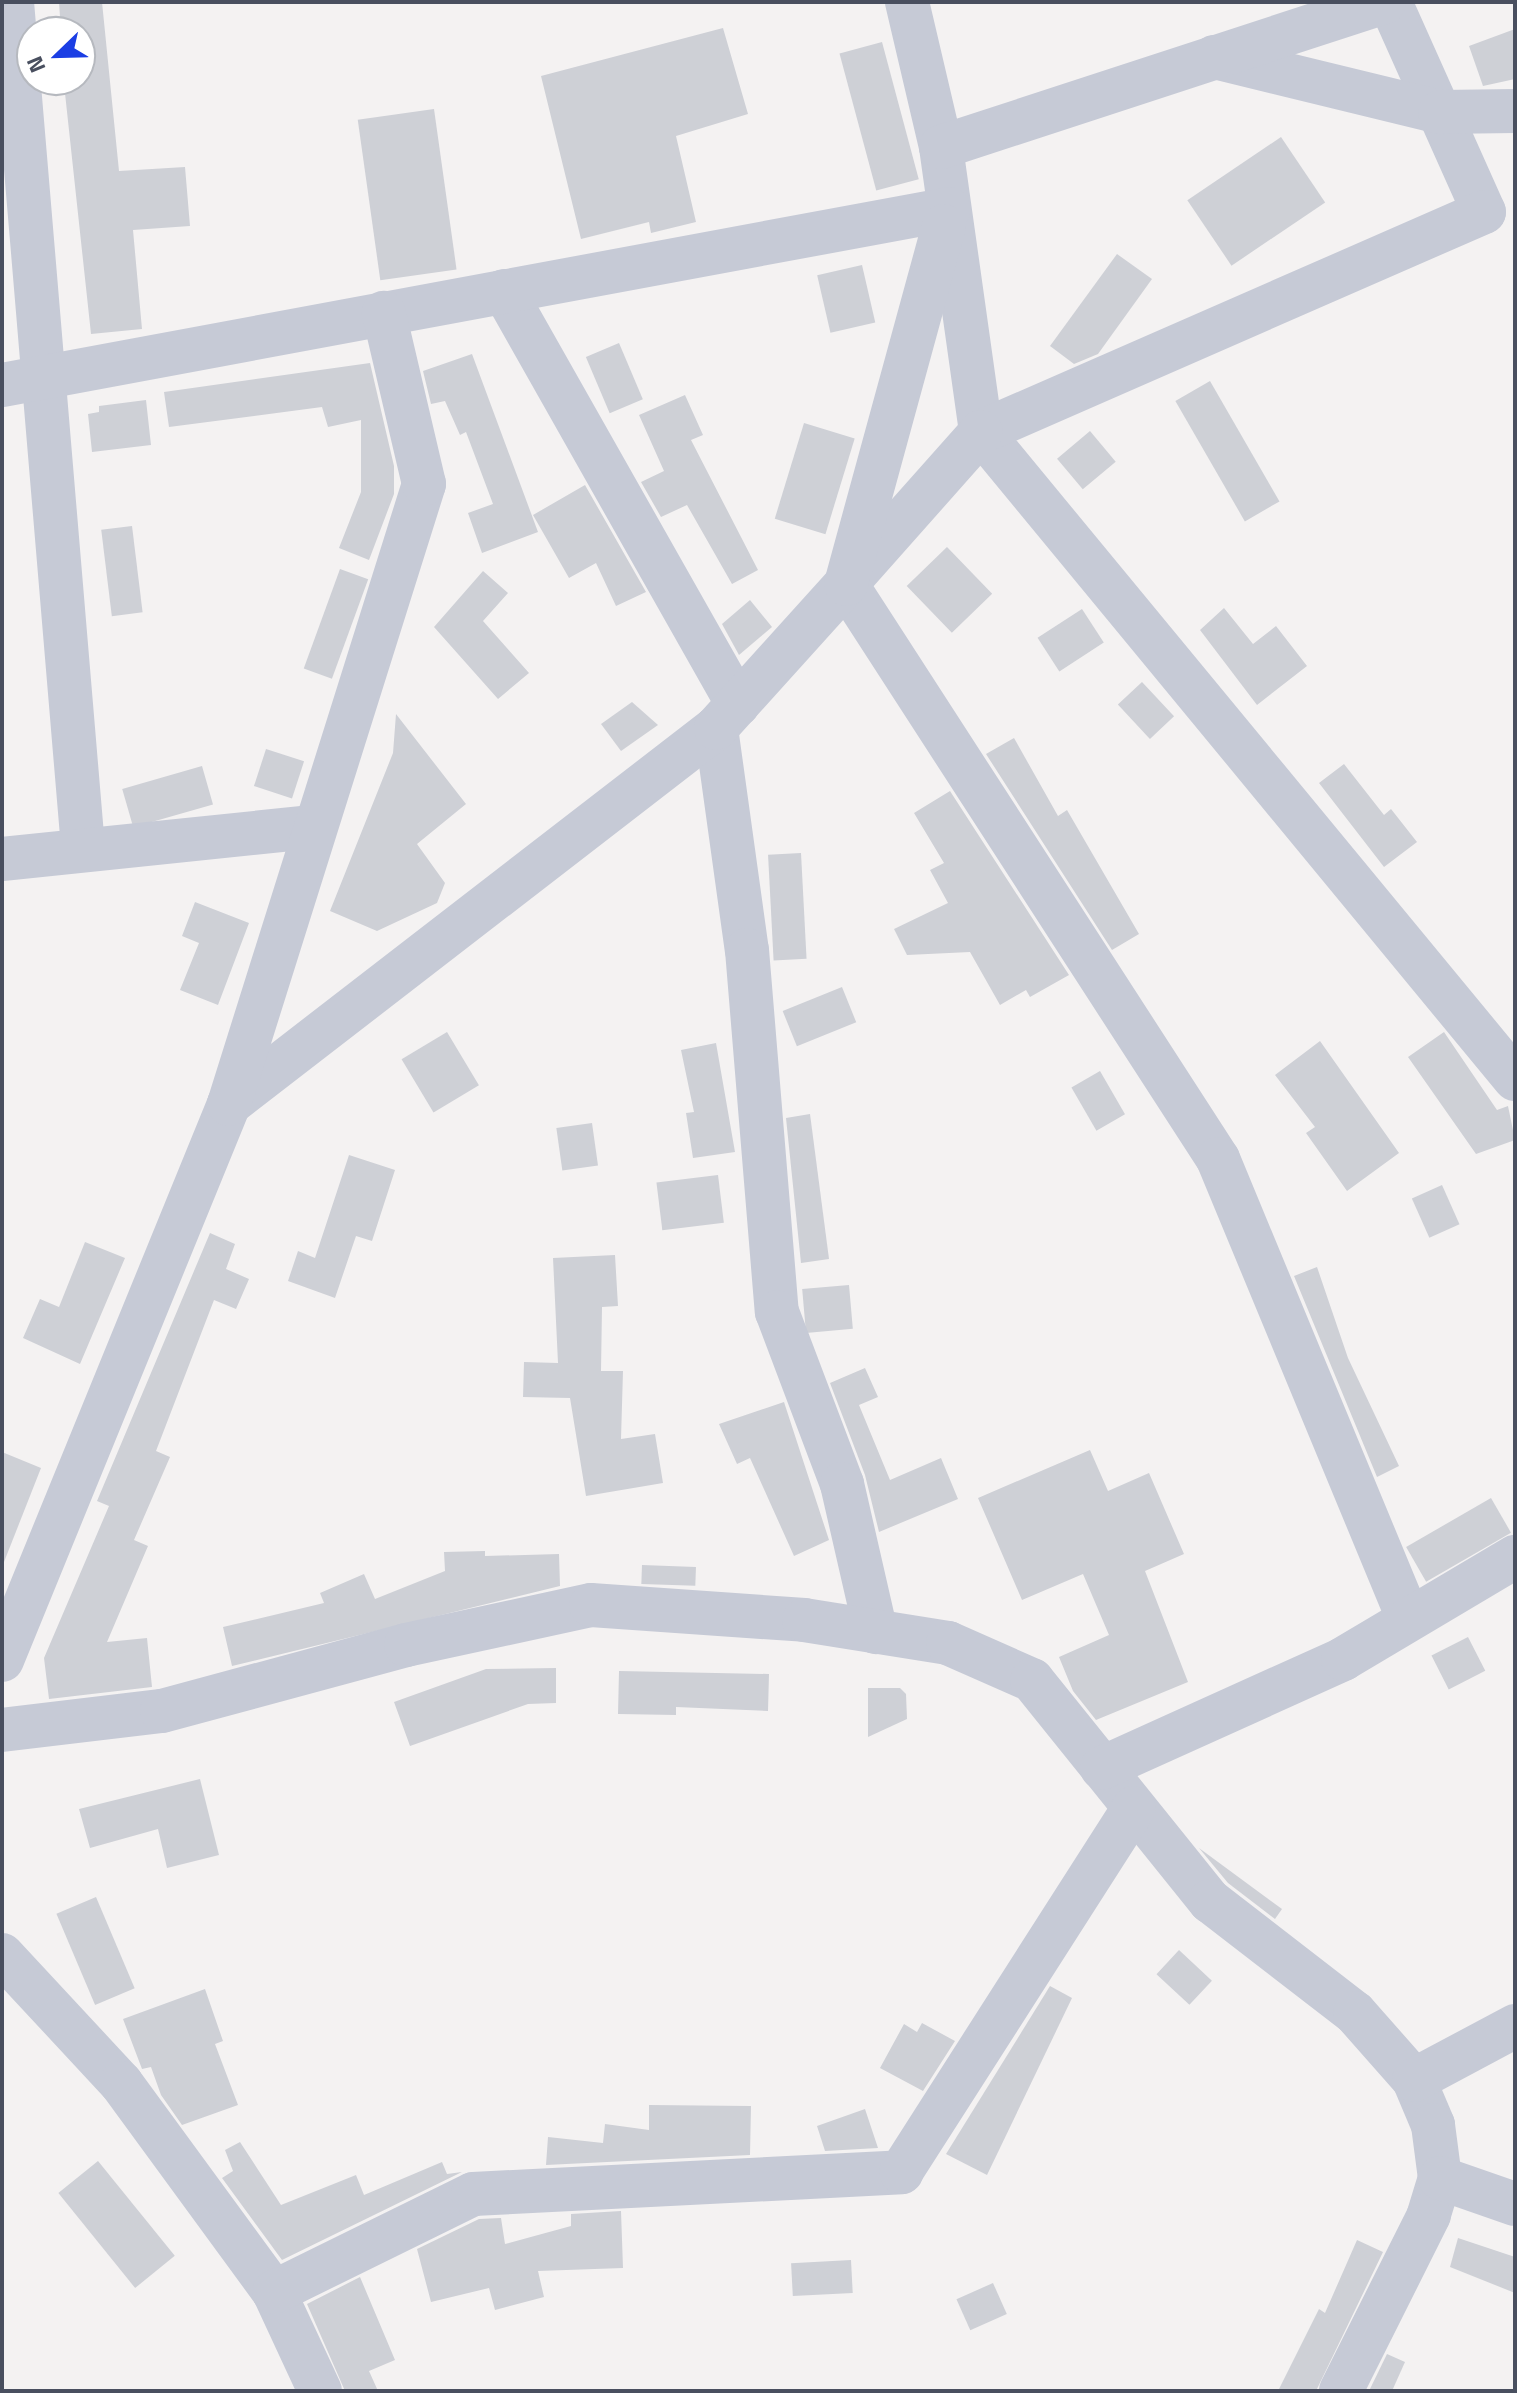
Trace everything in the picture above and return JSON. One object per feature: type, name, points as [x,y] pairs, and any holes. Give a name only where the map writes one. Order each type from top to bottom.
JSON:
[{"type":"street","points":[[12,2],[20,381],[83,848]]},
{"type":"street","points":[[907,2],[941,147],[981,432],[1515,1079]]},
{"type":"street","points":[[941,147],[1384,2]]},
{"type":"street","points":[[229,1104],[727,716],[981,432],[1484,212],[1390,2]]},
{"type":"street","points":[[1214,57],[1440,112],[1515,111]]},
{"type":"street","points":[[20,381],[949,209]]},
{"type":"street","points":[[949,209],[846,584],[1218,1159],[1408,1617]]},
{"type":"street","points":[[504,291],[727,716],[777,1312],[842,1484],[876,1632]]},
{"type":"street","points":[[2,1660],[229,1104],[312,827],[424,484],[384,313]]},
{"type":"street","points":[[2,859],[83,848],[312,827]]},
{"type":"street","points":[[1102,1768],[1343,1659],[1408,1617],[1515,1557]]},
{"type":"street","points":[[2,1730],[162,1711],[406,1645],[591,1605],[804,1620],[948,1643],[1032,1680],[1210,1901],[1355,2013],[1414,2080],[1433,2125],[1440,2178],[1429,2215],[1341,2391]]},
{"type":"street","points":[[274,2292],[473,2194],[901,2172],[1134,1808]]},
{"type":"street","points":[[2,1955],[121,2083],[274,2292],[320,2391]]},
{"type":"street","points":[[1414,2080],[1515,2026]]},
{"type":"street","points":[[1440,2178],[1515,2204]]},
{"type":"building","points":[[59,2],[102,2],[119,171],[185,167],[190,226],[133,230],[142,329],[91,334],[65,96],[96,96],[96,16],[60,16]]},
{"type":"building","points":[[723,28],[748,114],[676,136],[696,222],[651,233],[649,222],[581,239],[541,76]]},
{"type":"building","points":[[1515,29],[1515,79],[1483,86],[1469,46]]},
{"type":"building","points":[[882,42],[919,179],[876,191],[839,53]]},
{"type":"building","points":[[434,109],[457,269],[380,280],[358,120]]},
{"type":"building","points":[[1281,137],[1325,202],[1231,266],[1187,200]]},
{"type":"building","points":[[1117,254],[1152,279],[1098,354],[1074,364],[1050,346]]},
{"type":"building","points":[[862,265],[875,322],[830,333],[817,275]]},
{"type":"building","points":[[619,343],[643,399],[610,413],[586,357]]},
{"type":"building","points":[[472,354],[538,532],[482,553],[468,513],[493,504],[466,432],[460,435],[445,401],[431,404],[423,371]]},
{"type":"building","points":[[370,363],[394,466],[394,494],[369,560],[339,548],[361,492],[361,420],[328,427],[322,407],[169,427],[164,392]]},
{"type":"building","points":[[1210,381],[1280,501],[1245,521],[1175,401]]},
{"type":"building","points":[[685,395],[703,435],[691,440],[758,570],[732,584],[687,505],[661,517],[641,482],[664,471],[639,415]]},
{"type":"building","points":[[146,400],[151,445],[92,452],[88,414],[99,412],[99,406]]},
{"type":"building","points":[[804,423],[855,438],[825,534],[775,519]]},
{"type":"building","points":[[1090,431],[1116,462],[1083,489],[1057,459]]},
{"type":"building","points":[[585,485],[646,592],[616,606],[596,563],[569,578],[533,515]]},
{"type":"building","points":[[132,526],[143,612],[112,616],[101,530]]},
{"type":"building","points":[[947,547],[992,594],[952,633],[907,586]]},
{"type":"building","points":[[340,569],[368,579],[332,679],[304,669]]},
{"type":"building","points":[[483,571],[508,593],[483,621],[529,673],[498,699],[434,627]]},
{"type":"building","points":[[750,600],[772,627],[739,655],[722,624]]},
{"type":"building","points":[[1224,608],[1253,644],[1276,626],[1307,666],[1257,705],[1200,630]]},
{"type":"building","points":[[1082,609],[1104,643],[1059,671],[1038,638]]},
{"type":"building","points":[[1142,682],[1174,716],[1150,739],[1118,705]]},
{"type":"building","points":[[632,702],[658,725],[621,751],[601,724]]},
{"type":"building","points":[[396,714],[466,804],[417,844],[445,883],[437,903],[377,931],[330,911],[393,753]]},
{"type":"building","points":[[1014,738],[1058,816],[1067,810],[1139,934],[1112,950],[986,754]]},
{"type":"building","points":[[266,749],[304,761],[292,798],[254,786]]},
{"type":"building","points":[[1344,764],[1384,815],[1391,809],[1417,842],[1384,867],[1319,783]]},
{"type":"building","points":[[202,766],[213,804],[133,827],[122,789]]},
{"type":"building","points":[[950,791],[1069,975],[1030,997],[1026,990],[1000,1005],[970,952],[907,955],[894,929],[948,903],[930,870],[944,863],[914,813]]},
{"type":"building","points":[[801,853],[807,959],[774,961],[768,855]]},
{"type":"building","points":[[195,902],[249,923],[218,1005],[180,990],[199,943],[182,936]]},
{"type":"building","points":[[842,987],[856,1022],[797,1046],[783,1011]]},
{"type":"building","points":[[447,1032],[479,1085],[434,1112],[402,1059]]},
{"type":"building","points":[[1444,1032],[1497,1110],[1508,1106],[1515,1140],[1476,1154],[1408,1057]]},
{"type":"building","points":[[1320,1041],[1399,1153],[1347,1191],[1306,1133],[1315,1127],[1275,1075]]},
{"type":"building","points":[[716,1043],[735,1152],[693,1158],[686,1113],[694,1112],[681,1050]]},
{"type":"building","points":[[1100,1071],[1125,1114],[1096,1131],[1071,1088]]},
{"type":"building","points":[[810,1114],[829,1259],[801,1263],[786,1118]]},
{"type":"building","points":[[592,1123],[598,1166],[562,1171],[556,1128]]},
{"type":"building","points":[[349,1155],[395,1170],[372,1241],[356,1236],[335,1298],[288,1281],[298,1251],[315,1258]]},
{"type":"building","points":[[718,1175],[724,1223],[662,1230],[656,1183]]},
{"type":"building","points":[[1442,1185],[1459,1224],[1429,1238],[1412,1198]]},
{"type":"building","points":[[210,1233],[235,1244],[226,1269],[249,1279],[236,1309],[214,1300],[156,1451],[170,1457],[134,1540],[148,1546],[107,1642],[147,1638],[152,1687],[49,1699],[44,1658],[109,1506],[97,1501]]},
{"type":"building","points":[[85,1242],[125,1258],[80,1364],[23,1338],[40,1299],[59,1307]]},
{"type":"building","points":[[615,1255],[618,1306],[602,1307],[601,1371],[623,1371],[621,1439],[655,1434],[663,1483],[586,1496],[570,1398],[523,1397],[524,1362],[558,1363],[553,1258]]},
{"type":"building","points":[[1317,1267],[1348,1358],[1399,1466],[1377,1477],[1294,1276]]},
{"type":"building","points":[[849,1285],[853,1329],[806,1333],[802,1289]]},
{"type":"building","points":[[865,1368],[878,1397],[859,1405],[890,1480],[941,1458],[958,1499],[879,1532],[865,1475],[830,1383]]},
{"type":"building","points":[[784,1402],[829,1540],[794,1556],[750,1458],[737,1464],[719,1424]]},
{"type":"building","points":[[1090,1450],[1108,1491],[1149,1473],[1184,1554],[1145,1571],[1188,1682],[1096,1720],[1073,1691],[1059,1657],[1109,1635],[1083,1574],[1022,1600],[978,1498]]},
{"type":"building","points":[[2,1452],[41,1468],[4,1562],[2,1562]]},
{"type":"building","points":[[1491,1498],[1511,1533],[1426,1582],[1406,1547]]},
{"type":"building","points":[[485,1551],[485,1556],[559,1554],[560,1586],[232,1666],[223,1627],[324,1603],[320,1593],[364,1574],[375,1599],[445,1571],[444,1552]]},
{"type":"building","points":[[642,1565],[696,1567],[695,1586],[641,1584]]},
{"type":"building","points":[[1468,1637],[1485,1671],[1449,1689],[1431,1656]]},
{"type":"building","points":[[556,1668],[556,1703],[528,1704],[410,1746],[394,1702],[486,1669]]},
{"type":"building","points":[[619,1671],[769,1674],[768,1711],[676,1707],[676,1715],[618,1714]]},
{"type":"building","points":[[868,1688],[900,1688],[906,1694],[907,1719],[868,1737]]},
{"type":"building","points":[[200,1779],[219,1855],[167,1868],[158,1829],[90,1848],[79,1809]]},
{"type":"building","points":[[1199,1848],[1282,1909],[1275,1919],[1228,1883]]},
{"type":"building","points":[[96,1897],[135,1988],[95,2005],[56,1914]]},
{"type":"building","points":[[1179,1950],[1212,1981],[1189,2005],[1156,1974]]},
{"type":"building","points":[[1050,1986],[1072,1998],[987,2175],[946,2154]]},
{"type":"building","points":[[205,1989],[223,2041],[215,2044],[238,2105],[182,2125],[161,2095],[151,2067],[142,2069],[123,2019]]},
{"type":"building","points":[[922,2023],[955,2041],[923,2091],[880,2068],[904,2024],[917,2032]]},
{"type":"building","points":[[649,2105],[751,2106],[750,2155],[546,2165],[548,2137],[603,2143],[605,2124],[649,2130]]},
{"type":"building","points":[[865,2109],[878,2148],[825,2151],[817,2126]]},
{"type":"building","points":[[240,2142],[281,2205],[356,2175],[364,2195],[442,2162],[447,2174],[462,2172],[282,2260],[222,2178],[233,2171],[225,2150]]},
{"type":"building","points":[[98,2161],[175,2256],[135,2288],[58,2193]]},
{"type":"building","points":[[621,2211],[623,2268],[538,2271],[544,2297],[495,2310],[489,2288],[431,2302],[417,2249],[479,2219],[501,2218],[505,2244],[571,2226],[571,2214]]},
{"type":"building","points":[[1458,2238],[1515,2257],[1515,2293],[1450,2267]]},
{"type":"building","points":[[1357,2240],[1383,2252],[1316,2391],[1278,2391],[1319,2309],[1325,2313]]},
{"type":"building","points":[[851,2260],[853,2293],[793,2296],[791,2263]]},
{"type":"building","points":[[360,2277],[395,2360],[369,2371],[378,2391],[345,2391],[307,2304]]},
{"type":"building","points":[[993,2283],[1007,2314],[970,2330],[956,2299]]},
{"type":"building","points":[[1387,2354],[1405,2362],[1392,2391],[1369,2391]]}]
